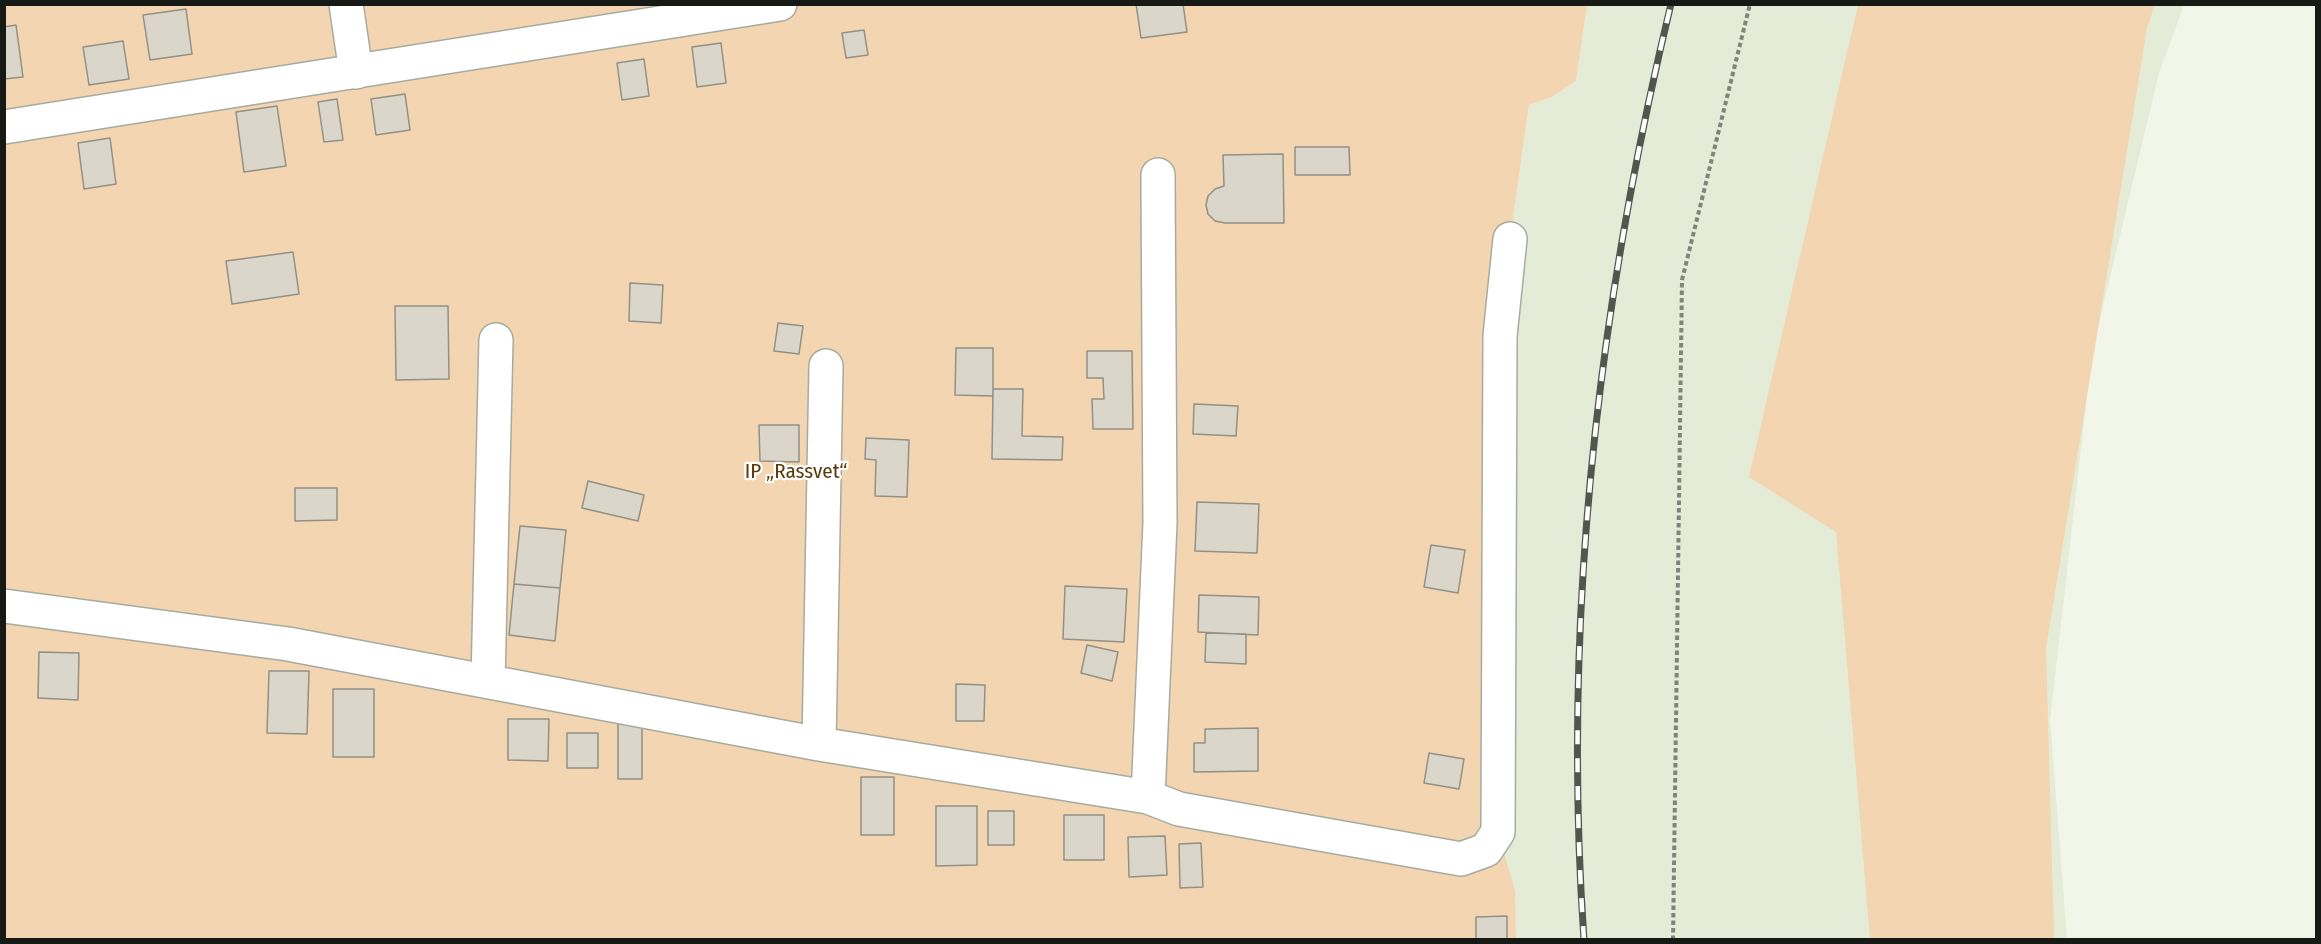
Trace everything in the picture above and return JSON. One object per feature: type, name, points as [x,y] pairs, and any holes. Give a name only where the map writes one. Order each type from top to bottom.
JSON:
[{"type":"street","points":[[346,4],[356,72]]},
{"type":"street","points":[[4,127],[780,4]]},
{"type":"street","points":[[1148,797],[1160,522],[1158,175]]},
{"type":"street","points":[[4,606],[288,644],[819,744],[1148,797],[1179,809],[1461,859],[1486,850],[1498,832],[1500,336],[1510,239]]},
{"type":"street","points":[[488,682],[496,340]]},
{"type":"street","points":[[819,744],[826,366]]},
{"type":"path","points":[[1673,939],[1682,280],[1750,4]]},
{"type":"shaded area","points":[[1587,5],[2184,5],[2159,73],[2092,352],[2050,720],[2067,939],[1516,940],[1514,891],[1498,832],[1510,239],[1529,105],[1552,97],[1576,81]]},
{"type":"green space","name":"IP „Rassvet“","points":[[5,5],[1587,5],[1576,81],[1552,97],[1529,105],[1510,239],[1498,832],[1515,891],[1516,939],[5,940]]},
{"type":"green space","points":[[1858,5],[2155,5],[2147,28],[2046,648],[2054,939],[1870,939],[1836,532],[1749,477]]},
{"type":"building","points":[[1136,4],[1183,4],[1187,32],[1141,38]]},
{"type":"building","points":[[186,9],[192,54],[150,60],[143,15]]},
{"type":"building","points":[[16,25],[23,77],[4,79],[4,27]]},
{"type":"building","points":[[864,30],[868,55],[846,58],[842,33]]},
{"type":"building","points":[[123,41],[129,79],[89,85],[83,47]]},
{"type":"building","points":[[721,43],[726,83],[697,87],[692,47]]},
{"type":"building","points":[[644,59],[649,96],[622,100],[617,63]]},
{"type":"building","points":[[405,94],[410,130],[376,135],[371,99]]},
{"type":"building","points":[[337,99],[343,140],[324,142],[318,102]]},
{"type":"building","points":[[277,106],[286,166],[244,172],[236,112]]},
{"type":"building","points":[[110,138],[116,184],[84,189],[78,143]]},
{"type":"building","points":[[1295,147],[1349,147],[1350,175],[1295,175]]},
{"type":"building","points":[[1283,154],[1284,223],[1225,223],[1215,221],[1208,214],[1206,205],[1208,196],[1215,189],[1224,186],[1223,155]]},
{"type":"building","points":[[293,252],[299,294],[232,304],[226,261]]},
{"type":"building","points":[[630,283],[663,285],[661,323],[629,321]]},
{"type":"building","points":[[395,306],[448,306],[449,379],[396,380]]},
{"type":"building","points":[[778,323],[803,326],[799,354],[774,351]]},
{"type":"building","points":[[956,348],[993,348],[993,396],[955,395]]},
{"type":"building","points":[[1087,351],[1132,351],[1133,429],[1093,429],[1092,399],[1104,399],[1103,378],[1087,378]]},
{"type":"building","points":[[993,389],[1023,389],[1022,436],[1063,437],[1062,460],[992,459]]},
{"type":"building","points":[[1194,404],[1238,406],[1236,436],[1193,434]]},
{"type":"building","points":[[759,425],[799,425],[799,462],[760,461]]},
{"type":"building","points":[[866,438],[909,440],[907,497],[875,496],[876,460],[865,459]]},
{"type":"building","points":[[588,481],[644,495],[638,521],[582,508]]},
{"type":"building","points":[[295,488],[337,488],[337,520],[295,521]]},
{"type":"building","points":[[1197,502],[1259,504],[1257,553],[1195,551]]},
{"type":"building","points":[[520,526],[566,530],[560,588],[514,584]]},
{"type":"building","points":[[1431,545],[1465,550],[1458,593],[1424,587]]},
{"type":"building","points":[[514,584],[560,588],[555,641],[509,635]]},
{"type":"building","points":[[1065,586],[1127,589],[1124,642],[1063,639]]},
{"type":"building","points":[[1199,595],[1259,597],[1258,635],[1198,632]]},
{"type":"building","points":[[1206,633],[1246,634],[1246,664],[1205,662]]},
{"type":"building","points":[[1087,645],[1118,652],[1112,681],[1081,673]]},
{"type":"building","points":[[39,652],[79,653],[78,700],[38,698]]},
{"type":"building","points":[[269,671],[309,671],[307,734],[267,733]]},
{"type":"building","points":[[956,684],[985,685],[984,721],[956,721]]},
{"type":"building","points":[[333,689],[374,689],[374,757],[333,757]]},
{"type":"building","points":[[508,719],[549,719],[548,761],[508,760]]},
{"type":"building","points":[[642,722],[642,779],[618,779],[618,723]]},
{"type":"building","points":[[1258,728],[1258,771],[1194,772],[1194,743],[1205,743],[1205,729]]},
{"type":"building","points":[[567,733],[598,733],[598,768],[567,768]]},
{"type":"building","points":[[1429,753],[1464,759],[1459,789],[1424,783]]},
{"type":"building","points":[[861,777],[894,777],[894,835],[861,835]]},
{"type":"building","points":[[936,806],[977,806],[977,865],[936,866]]},
{"type":"building","points":[[988,811],[1014,811],[1014,845],[988,845]]},
{"type":"building","points":[[1064,815],[1104,815],[1104,860],[1064,860]]},
{"type":"building","points":[[1165,836],[1167,875],[1129,877],[1128,837]]},
{"type":"building","points":[[1201,843],[1203,887],[1180,888],[1179,844]]},
{"type":"building","points":[[1507,916],[1507,940],[1476,940],[1476,917]]},
{"type":"railway","points":[[1584,940],[1578,822],[1578,704],[1582,587],[1592,469],[1605,352],[1623,235],[1645,119],[1671,4]]}]
